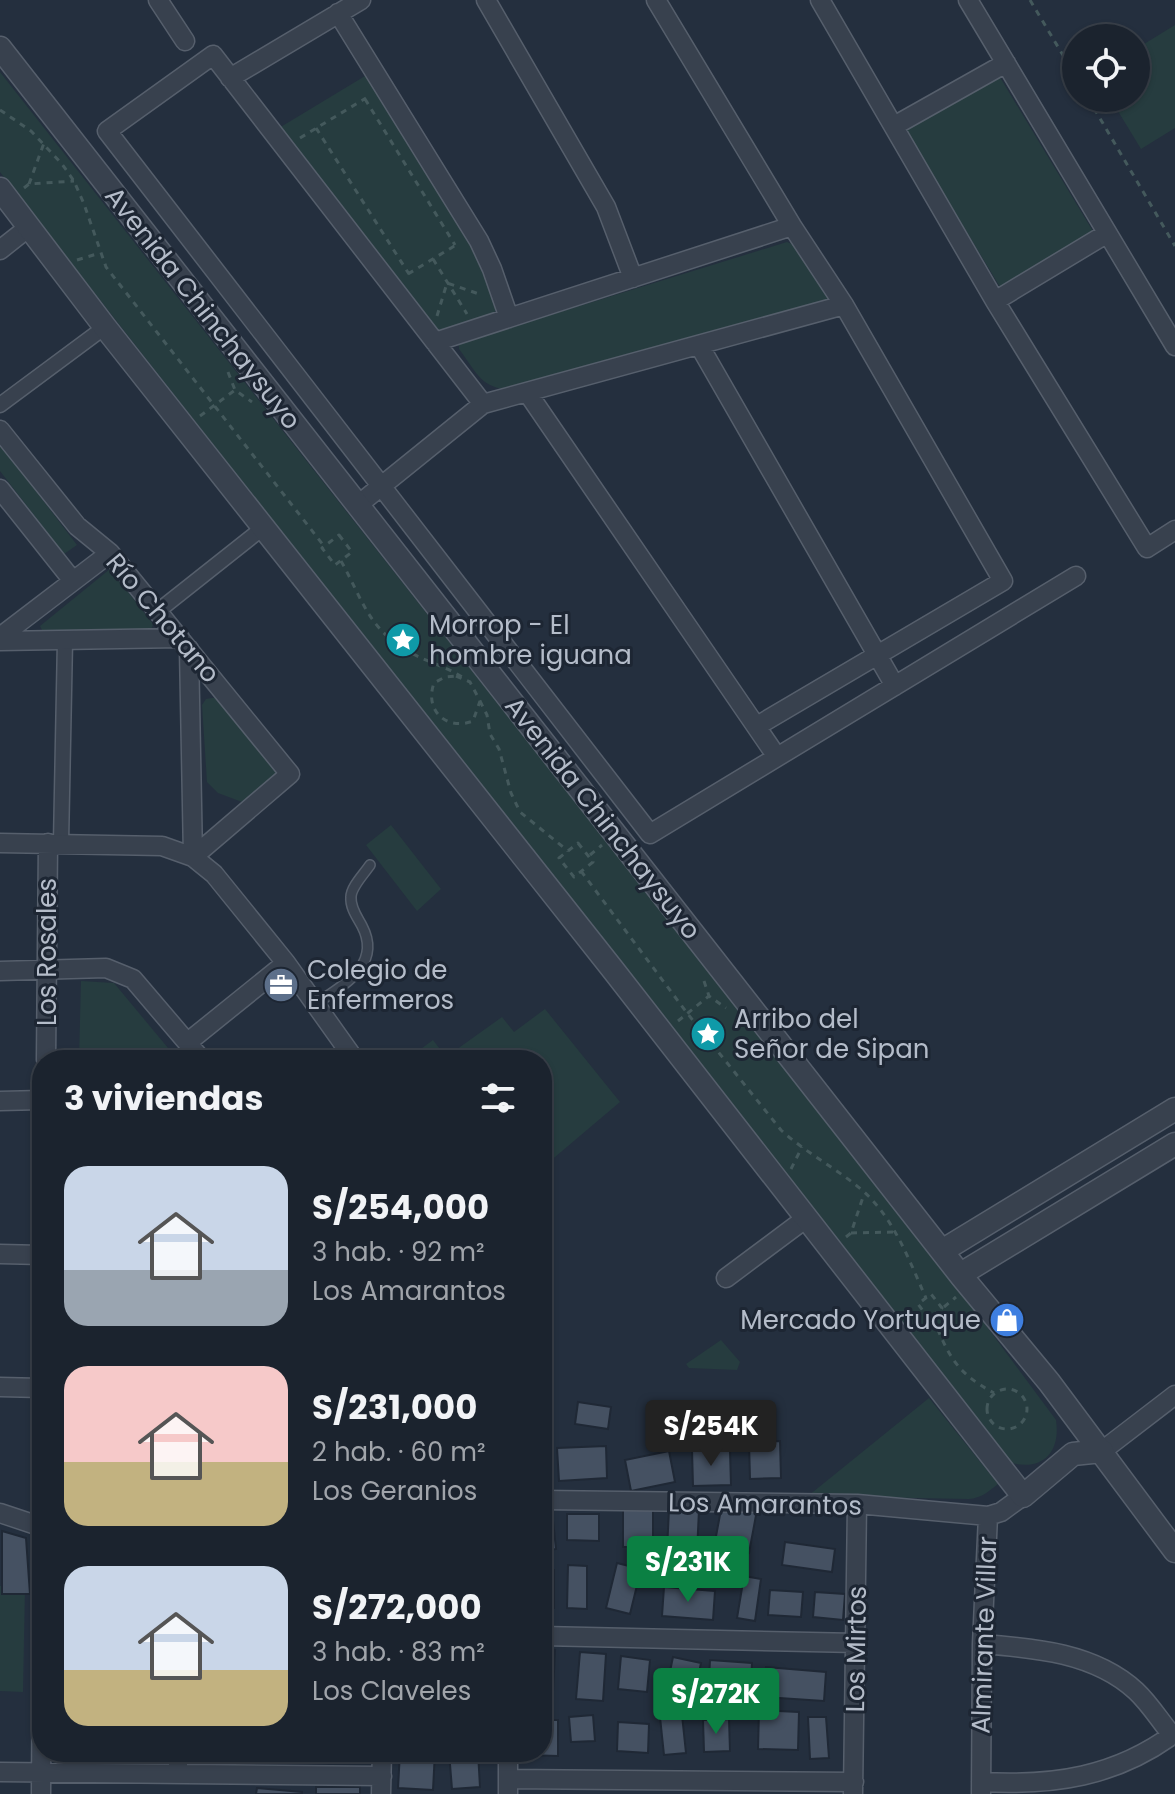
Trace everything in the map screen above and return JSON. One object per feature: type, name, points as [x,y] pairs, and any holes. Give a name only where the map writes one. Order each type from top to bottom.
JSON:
[{"type":"street","points":[[230,78],[361,0]]},
{"type":"street","points":[[486,0],[606,207],[633,278]]},
{"type":"street","points":[[656,0],[792,226],[844,305],[1003,581],[757,726]]},
{"type":"street","points":[[820,0],[995,301],[1147,548],[1175,530]]},
{"type":"street","points":[[968,0],[1175,346]]},
{"type":"street","points":[[160,1],[185,41]]},
{"type":"street","points":[[338,13],[479,241],[509,318]]},
{"type":"street","name":"Avenida Chinchaysuyo","points":[[0,48],[942,1251],[960,1284],[1102,1451],[1175,1551]]},
{"type":"street","points":[[483,404],[213,55],[107,131],[650,834],[1076,576]]},
{"type":"street","points":[[894,126],[1006,63]]},
{"type":"street","points":[[4,194],[105,327],[614,971],[1023,1496]]},
{"type":"street","points":[[435,342],[792,226]]},
{"type":"street","points":[[0,250],[29,227]]},
{"type":"street","points":[[995,301],[1106,234]]},
{"type":"street","points":[[358,505],[483,404],[844,305]]},
{"type":"street","points":[[0,405],[105,327]]},
{"type":"street","points":[[699,345],[895,686]]},
{"type":"street","points":[[527,392],[777,757]]},
{"type":"street","name":"Río Chotano","points":[[0,430],[77,526],[110,553],[290,774],[193,857]]},
{"type":"street","name":"Río Chotano","points":[[0,489],[73,581]]},
{"type":"street","points":[[158,611],[264,527]]},
{"type":"street","points":[[0,639],[110,553]]},
{"type":"street","points":[[0,639],[185,644],[193,857]]},
{"type":"street","points":[[55,843],[65,640]]},
{"type":"street","points":[[0,843],[162,846],[193,857],[214,874],[286,963],[348,1050]]},
{"type":"street","name":"Los Rosales","points":[[46,1050],[47,970],[55,843]]},
{"type":"street","points":[[188,1042],[286,963]]},
{"type":"street","points":[[0,971],[106,968],[133,979],[194,1050]]},
{"type":"street","points":[[0,1101],[32,1100]]},
{"type":"street","points":[[942,1251],[1175,1109]]},
{"type":"street","points":[[960,1284],[1175,1144]]},
{"type":"street","points":[[726,1278],[805,1219]]},
{"type":"street","points":[[0,1254],[32,1255]]},
{"type":"street","points":[[0,1387],[32,1388]]},
{"type":"street","points":[[1102,1451],[1175,1395]]},
{"type":"street","name":"Almirante Villar","points":[[981,1788],[982,1644],[988,1516],[1001,1512],[1023,1496],[1073,1454],[1102,1451]]},
{"type":"street","name":"Los Amarantos","points":[[552,1500],[857,1504],[988,1516]]},
{"type":"street","name":"Los Mirtos","points":[[853,1788],[857,1504]]},
{"type":"street","points":[[0,1513],[32,1524]]},
{"type":"street","points":[[552,1636],[857,1643]]},
{"type":"street","points":[[981,1788],[1085,1777],[1132,1760],[1173,1734],[1135,1690],[1089,1663],[1042,1649],[982,1644]]},
{"type":"street","points":[[41,1762],[41,1794]]},
{"type":"street","points":[[178,1762],[178,1774]]},
{"type":"street","points":[[0,1772],[178,1774],[382,1785],[382,1762]]},
{"type":"street","points":[[508,1762],[508,1786],[853,1788]]},
{"type":"lane","points":[[317,1003],[357,972],[370,952],[369,939],[350,901],[351,893],[370,865]]},
{"type":"path","points":[[1030,0],[1062,54]]},
{"type":"path","points":[[294,142],[365,99],[455,245]]},
{"type":"path","points":[[0,110],[44,143],[74,181],[106,267],[324,546],[322,548],[335,565],[352,552],[339,535],[324,546]]},
{"type":"path","points":[[1096,112],[1175,246]]},
{"type":"path","points":[[316,128],[409,274]]},
{"type":"path","points":[[29,184],[44,143]]},
{"type":"path","points":[[339,184],[348,178]]},
{"type":"path","points":[[4,194],[29,184],[74,181]]},
{"type":"path","points":[[401,279],[466,239]]},
{"type":"path","points":[[62,269],[80,258],[100,253]]},
{"type":"path","points":[[433,259],[471,321]]},
{"type":"path","points":[[447,283],[493,299]]},
{"type":"path","points":[[435,323],[447,283]]},
{"type":"path","points":[[186,427],[235,390]]},
{"type":"path","points":[[341,561],[367,615],[387,637],[407,651],[470,682],[487,715],[490,734],[499,749],[511,793],[520,812],[568,851]]},
{"type":"path","points":[[462,677],[445,677],[434,683],[431,701],[438,715],[452,724],[462,725],[473,721],[480,701]]},
{"type":"path","points":[[578,843],[588,856],[593,862],[574,877],[559,858],[578,843]]},
{"type":"path","points":[[588,856],[605,843]]},
{"type":"path","points":[[581,871],[687,1013],[781,1130],[864,1192],[895,1232],[926,1298]]},
{"type":"path","points":[[672,1025],[709,996]]},
{"type":"path","points":[[830,1250],[851,1233],[864,1192]]},
{"type":"path","points":[[851,1233],[895,1232]]},
{"type":"path","points":[[912,1331],[942,1308],[960,1284]]},
{"type":"path","points":[[942,1308],[931,1294],[918,1304],[930,1318],[952,1361],[970,1380],[994,1393],[1011,1390],[1022,1396],[1027,1409],[1023,1422],[1011,1429],[993,1424],[987,1408],[994,1393]]},
{"type":"green space","points":[[1175,25],[1175,128],[1141,149],[1119,112],[1150,112],[1150,40]]},
{"type":"green space","points":[[0,72],[956,1285],[1056,1420],[1055,1442],[1046,1458],[1030,1464],[1008,1462],[0,172]]},
{"type":"green space","points":[[370,73],[461,222],[497,302],[494,316],[439,332],[279,128]]},
{"type":"green space","points":[[998,74],[1094,233],[1004,289],[905,130]]},
{"type":"green space","points":[[787,242],[794,245],[830,291],[828,304],[521,391],[490,385],[478,375],[459,349],[459,343]]},
{"type":"green space","points":[[0,444],[77,545],[64,554],[0,471]]},
{"type":"green space","points":[[110,569],[153,624],[150,633],[44,634],[40,626]]},
{"type":"green space","points":[[219,698],[277,774],[242,802],[218,793],[207,782],[202,705],[206,699]]},
{"type":"green space","points":[[391,825],[441,889],[417,911],[366,845]]},
{"type":"green space","points":[[81,981],[114,983],[170,1050],[79,1050]]},
{"type":"green space","points":[[545,1009],[620,1102],[552,1160],[552,1050],[456,1050],[502,1017],[514,1032]]},
{"type":"green space","points":[[433,1040],[441,1050],[420,1050]]},
{"type":"green space","points":[[721,1340],[740,1362],[737,1370],[689,1368],[686,1364]]},
{"type":"green space","points":[[929,1398],[998,1484],[981,1496],[969,1499],[808,1496]]},
{"type":"green space","points":[[25,1585],[23,1692],[0,1691],[0,1586]]},
{"type":"building","points":[[578,1402],[611,1407],[608,1429],[575,1424]]},
{"type":"building","points":[[780,1441],[781,1478],[750,1479],[749,1442]]},
{"type":"building","points":[[606,1446],[607,1478],[559,1481],[557,1448]]},
{"type":"building","points":[[692,1450],[730,1450],[731,1485],[693,1486]]},
{"type":"building","points":[[669,1451],[675,1482],[631,1491],[625,1460]]},
{"type":"building","points":[[722,1504],[757,1510],[749,1553],[714,1547]]},
{"type":"building","points":[[623,1507],[653,1507],[653,1547],[623,1547]]},
{"type":"building","points":[[669,1509],[699,1510],[697,1552],[667,1550]]},
{"type":"building","points":[[567,1514],[599,1514],[599,1541],[567,1540]]},
{"type":"building","points":[[552,1521],[556,1549],[552,1550]]},
{"type":"building","points":[[2,1531],[26,1538],[30,1594],[2,1594]]},
{"type":"building","points":[[785,1542],[835,1549],[832,1572],[782,1565]]},
{"type":"building","points":[[617,1563],[641,1569],[630,1614],[606,1608]]},
{"type":"building","points":[[568,1565],[587,1566],[587,1609],[567,1608]]},
{"type":"building","points":[[552,1570],[554,1570],[552,1608]]},
{"type":"building","points":[[744,1576],[761,1579],[755,1621],[737,1618]]},
{"type":"building","points":[[664,1587],[715,1591],[713,1620],[662,1616]]},
{"type":"building","points":[[770,1590],[803,1592],[801,1617],[768,1615]]},
{"type":"building","points":[[815,1592],[845,1594],[843,1620],[813,1617]]},
{"type":"building","points":[[552,1650],[555,1650],[552,1691]]},
{"type":"building","points":[[580,1652],[606,1654],[603,1701],[576,1699]]},
{"type":"building","points":[[621,1656],[650,1660],[647,1692],[618,1689]]},
{"type":"building","points":[[673,1657],[701,1663],[693,1702],[665,1695]]},
{"type":"building","points":[[710,1660],[752,1663],[750,1699],[708,1696]]},
{"type":"building","points":[[766,1667],[826,1672],[824,1701],[764,1697]]},
{"type":"building","points":[[759,1710],[799,1712],[798,1750],[758,1749]]},
{"type":"building","points":[[593,1715],[595,1741],[571,1742],[569,1717]]},
{"type":"building","points":[[682,1715],[686,1753],[664,1755],[660,1717]]},
{"type":"building","points":[[808,1717],[826,1717],[829,1758],[810,1759]]},
{"type":"building","points":[[729,1719],[730,1751],[704,1752],[703,1720]]},
{"type":"building","points":[[552,1720],[558,1720],[558,1756],[552,1756]]},
{"type":"building","points":[[618,1722],[649,1724],[648,1753],[617,1751]]},
{"type":"building","points":[[399,1762],[434,1762],[433,1790],[398,1788]]},
{"type":"building","points":[[450,1762],[479,1762],[480,1787],[452,1789]]},
{"type":"building","points":[[316,1787],[360,1787],[360,1794],[316,1794]]},
{"type":"building","points":[[257,1788],[302,1792],[302,1794],[256,1794]]},
{"type":"place","name":"Morrop - El hombre iguana","points":[[403,640]]},
{"type":"place","name":"Colegio de Enfermeros","points":[[281,985]]},
{"type":"place","name":"Arribo del Señor de Sipan","points":[[708,1034]]},
{"type":"place","name":"Mercado Yortuque","points":[[1007,1320]]}]
